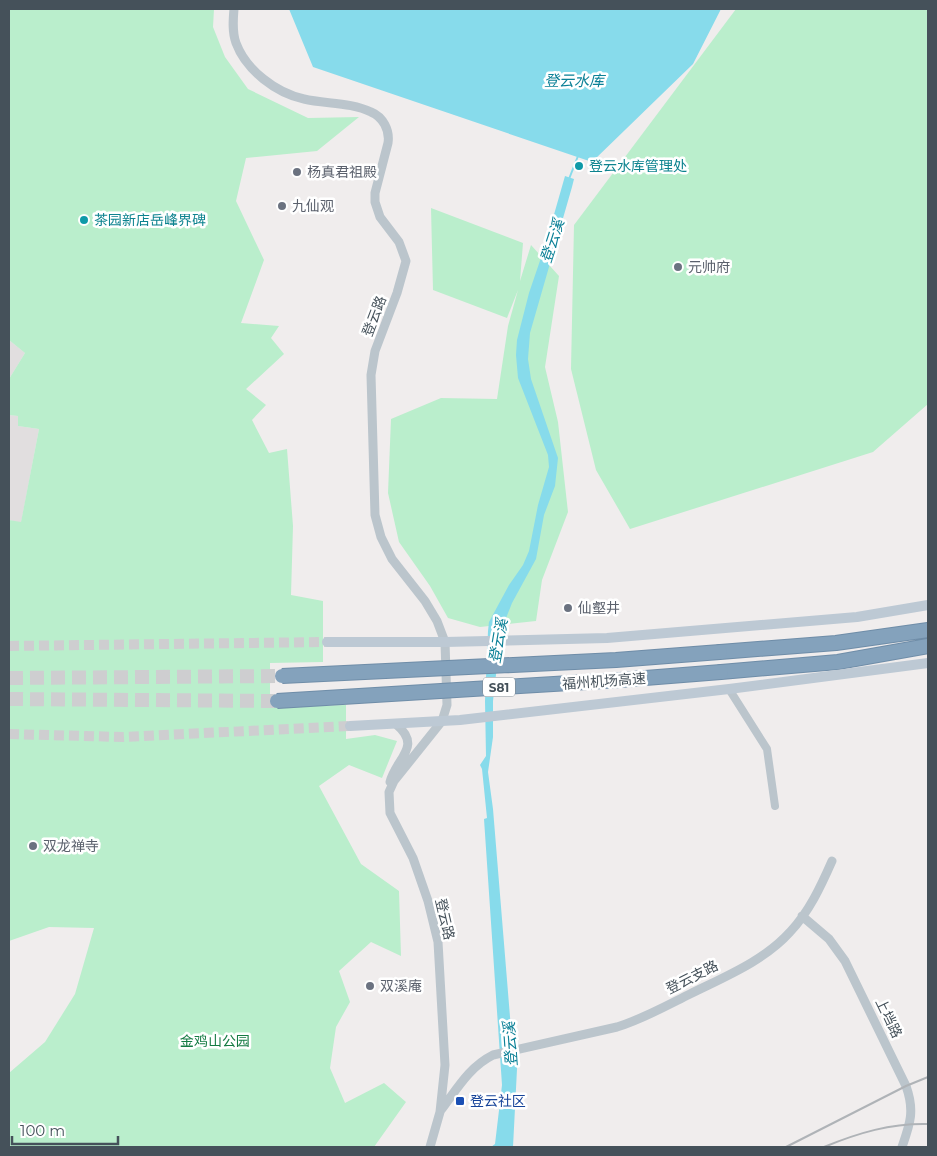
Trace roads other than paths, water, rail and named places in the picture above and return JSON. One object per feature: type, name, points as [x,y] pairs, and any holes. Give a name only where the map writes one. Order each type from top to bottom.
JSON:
[{"type":"highway","name":"福州机场高速","points":[[282,676],[616,660],[836,643],[928,630]]},
{"type":"highway","name":"福州机场高速","points":[[277,701],[721,672],[838,662],[928,646]]},
{"type":"main road","points":[[327,642],[445,642],[607,638],[857,617],[928,605]]},
{"type":"main road","points":[[350,726],[460,720],[729,689],[928,663]]},
{"type":"street","name":"登云路","points":[[234,9],[233,26],[236,43],[247,61],[264,79],[289,94],[302,99],[369,110],[380,118],[387,130],[388,143],[376,186],[375,202],[380,217],[399,242],[406,261],[404,273],[375,351],[371,375],[374,515],[378,529],[392,559],[425,601],[437,621],[445,642],[447,705],[442,721],[394,781],[389,792],[390,813],[414,858],[436,932],[445,1056],[440,1112],[430,1147]]},
{"type":"street","points":[[729,689],[766,750],[776,806]]},
{"type":"street","points":[[390,781],[425,736],[442,721]]},
{"type":"street","points":[[389,792],[390,781],[406,753],[409,743],[406,733],[396,724]]},
{"type":"street","name":"登云支路","points":[[440,1112],[469,1072],[483,1061],[500,1052],[518,1050],[617,1026],[643,1017],[760,957],[788,934],[802,916],[818,891],[832,861]]},
{"type":"street","name":"上垱路","points":[[802,916],[829,939],[845,961],[859,986],[906,1086],[912,1102],[912,1112],[902,1147]]},
{"type":"water","name":"登云水库","points":[[289,9],[721,9],[693,64],[592,162],[313,67]]},
{"type":"water","points":[[565,176],[574,179],[530,333],[528,359],[531,379],[558,458],[555,486],[544,515],[536,559],[512,603],[501,631],[493,701],[493,737],[488,772],[493,809],[511,1029],[517,1041],[517,1069],[513,1147],[491,1147],[495,1144],[502,1085],[484,819],[487,818],[480,765],[486,756],[485,701],[488,631],[489,622],[509,585],[523,565],[529,551],[538,505],[549,467],[548,455],[518,378],[516,355],[517,340],[529,293]]},
{"type":"waterway","name":"登云溪","points":[[569,179],[578,156]]},
{"type":"tunnel","points":[[9,646],[327,642]]},
{"type":"tunnel","points":[[9,678],[282,676]]},
{"type":"tunnel","points":[[9,699],[277,701]]},
{"type":"tunnel","points":[[9,734],[123,737],[350,726]]},
{"type":"railway","points":[[786,1147],[906,1086],[928,1077]]},
{"type":"railway","points":[[824,1147],[849,1137],[888,1127],[928,1124]]},
{"type":"place","name":"登云水库管理处","points":[[579,166]]},
{"type":"place","name":"杨真君祖殿","points":[[297,172]]},
{"type":"place","name":"九仙观","points":[[282,206]]},
{"type":"place","name":"茶园新店岳峰界碑","points":[[84,220]]},
{"type":"place","name":"元帅府","points":[[678,267]]},
{"type":"place","name":"仙壑井","points":[[568,608]]},
{"type":"place","name":"双龙禅寺","points":[[33,846]]},
{"type":"place","name":"双溪庵","points":[[370,986]]},
{"type":"place","name":"登云社区","points":[[460,1101]]},
{"type":"park label","name":"金鸡山公园","points":[[215,1041]]}]
